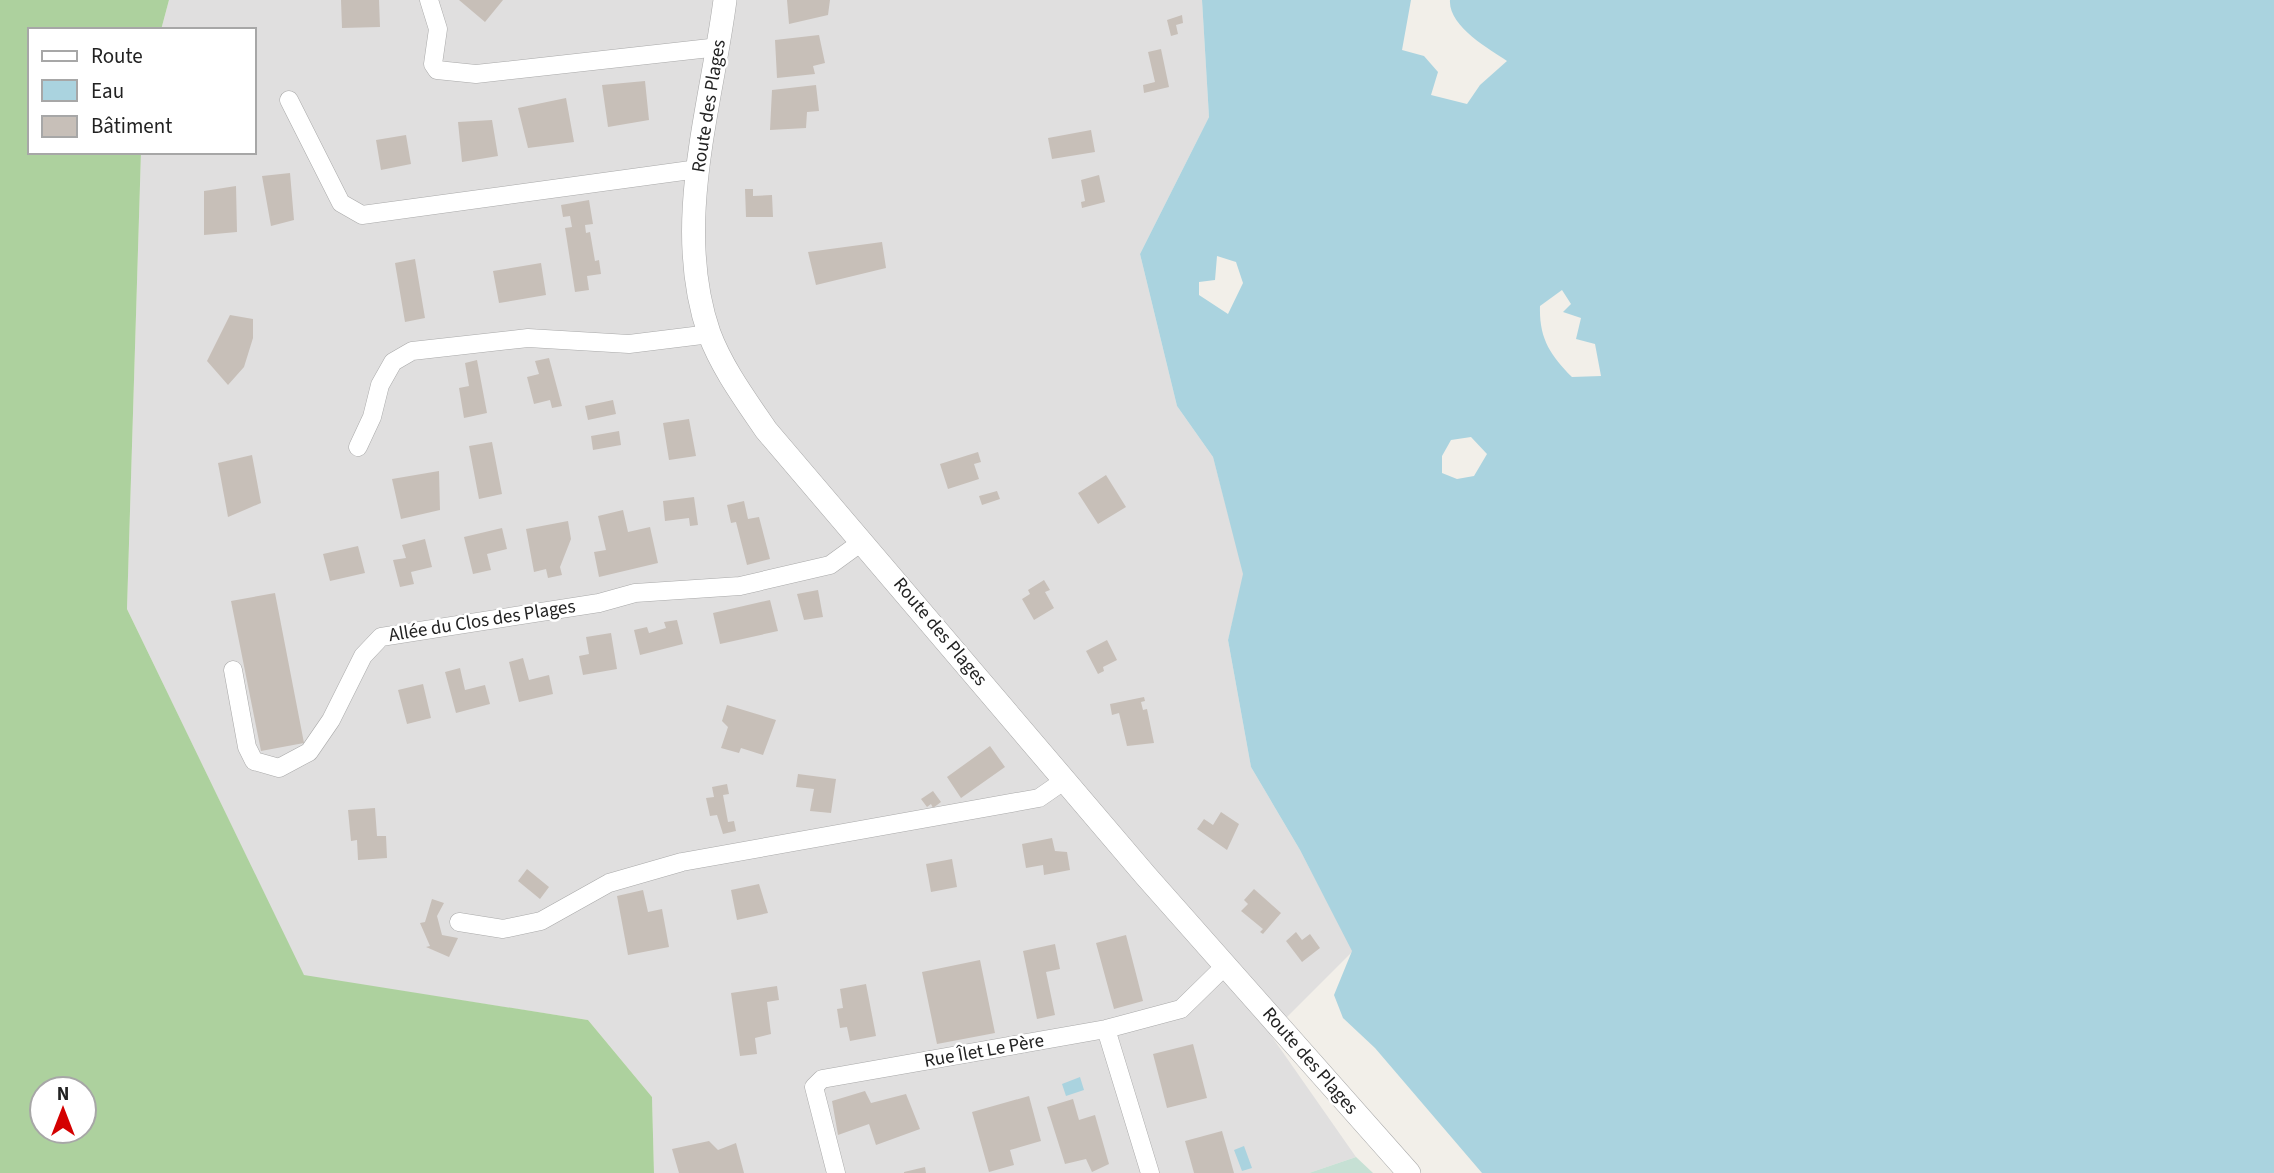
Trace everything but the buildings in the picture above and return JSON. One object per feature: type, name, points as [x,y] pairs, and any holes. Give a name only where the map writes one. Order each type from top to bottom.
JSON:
[{"type":"street","points":[[429,0],[438,29],[433,64],[437,70],[445,73],[476,74],[719,47]]},
{"type":"street","name":"Route des Plages","points":[[725,0],[698,169],[694,228],[698,286],[710,334],[734,384],[766,430],[1065,779],[1409,1173]]},
{"type":"street","points":[[289,100],[341,204],[362,215],[698,169]]},
{"type":"street","points":[[358,447],[372,417],[380,385],[393,362],[412,351],[528,338],[629,344],[710,334]]},
{"type":"street","name":"Allée du Clos des Plages","points":[[233,670],[247,747],[254,761],[279,768],[309,752],[331,720],[363,656],[381,637],[599,603],[635,593],[740,586],[830,565],[863,541]]},
{"type":"street","points":[[459,922],[503,929],[541,921],[609,883],[682,862],[1039,797],[1065,779]]},
{"type":"street","name":"Rue Îlet Le Père","points":[[836,1173],[814,1087],[822,1079],[1106,1029],[1181,1009],[1226,965]]},
{"type":"street","points":[[1106,1029],[1150,1173]]},
{"type":"shaded area","points":[[169,0],[1202,0],[1209,117],[1140,254],[1177,406],[1213,457],[1244,574],[1228,640],[1251,767],[1300,850],[1353,951],[1270,1034],[1356,1157],[1309,1173],[654,1173],[652,1097],[588,1020],[304,976],[127,609],[141,154],[256,154],[256,28],[162,28]]},
{"type":"green space","points":[[0,0],[169,0],[162,28],[28,28],[28,154],[141,154],[127,609],[304,975],[588,1020],[652,1097],[654,1173],[0,1173]]},
{"type":"green space","points":[[1356,1157],[1373,1173],[1309,1173]]},
{"type":"water","points":[[1202,0],[1411,0],[1402,50],[1424,56],[1438,72],[1431,95],[1467,104],[1480,85],[1507,61],[1462,28],[1451,10],[1450,0],[2274,0],[2274,1173],[1482,1173],[1375,1048],[1343,1018],[1334,995],[1352,951],[1300,850],[1251,767],[1228,640],[1243,574],[1213,457],[1177,406],[1140,254],[1209,117]],"holes":[[[1217,256],[1236,262],[1243,283],[1228,314],[1199,295],[1199,282],[1215,280]],[[1562,290],[1571,304],[1563,312],[1581,318],[1576,339],[1595,344],[1601,376],[1572,377],[1564,369],[1547,345],[1541,328],[1540,306]],[[1471,437],[1487,454],[1474,476],[1457,479],[1442,473],[1442,456],[1451,440]]]},
{"type":"water","points":[[1080,1077],[1084,1090],[1066,1096],[1062,1084]]},
{"type":"water","points":[[1244,1146],[1252,1168],[1242,1171],[1234,1150]]}]
